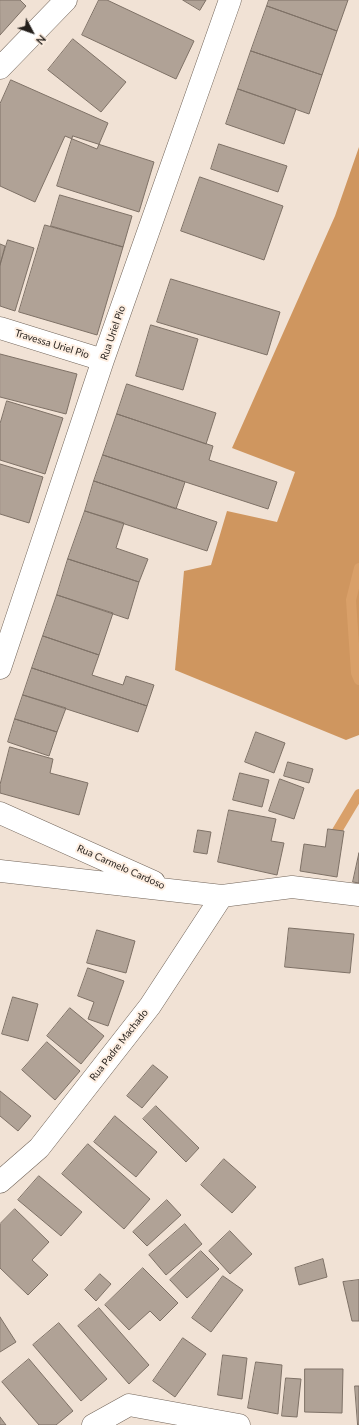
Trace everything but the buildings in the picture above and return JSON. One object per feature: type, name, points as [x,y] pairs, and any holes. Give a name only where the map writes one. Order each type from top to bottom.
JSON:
[{"type":"street","points":[[0,68],[66,0]]},
{"type":"street","name":"Rua Uriel Pio","points":[[0,668],[103,360],[230,0]]},
{"type":"street","name":"Travessa Uriel Pio","points":[[0,328],[103,360]]},
{"type":"street","name":"Rua Carmelo Cardoso","points":[[0,813],[172,890]]},
{"type":"street","name":"Rua Carmelo Cardoso","points":[[0,871],[172,890]]},
{"type":"street","points":[[172,890],[222,896],[292,887],[359,895]]},
{"type":"street","name":"Rua Padre Machado","points":[[0,1182],[39,1148],[126,1037],[150,1006],[222,896]]},
{"type":"street","points":[[93,1425],[129,1405],[239,1425]]},
{"type":"shaded area","points":[[359,147],[359,735],[346,740],[175,670],[184,571],[211,565],[227,511],[277,522],[295,472],[232,448],[335,216]]},
{"type":"waterway","points":[[359,568],[351,600],[356,673],[359,680]]},
{"type":"waterway","points":[[331,841],[359,794]]}]
